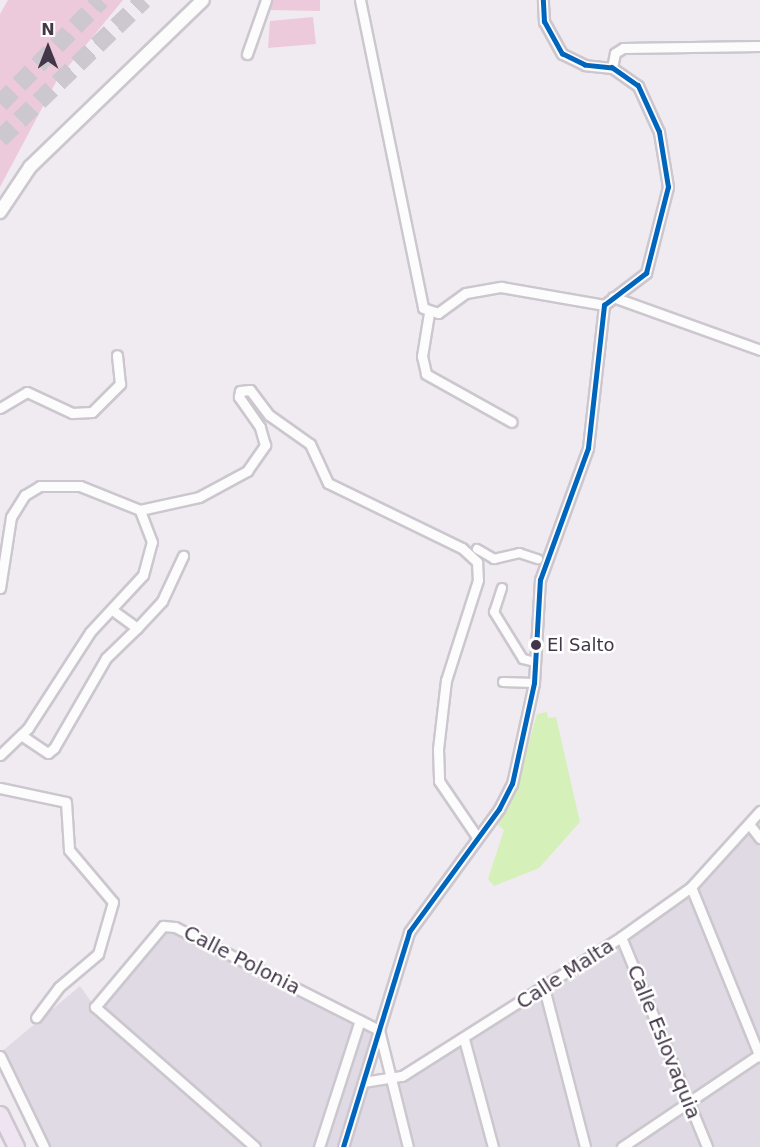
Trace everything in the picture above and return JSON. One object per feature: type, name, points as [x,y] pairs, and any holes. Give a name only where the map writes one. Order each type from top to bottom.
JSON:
[{"type":"main road","points":[[0,1114],[16,1147]]},
{"type":"street","points":[[0,212],[30,167],[202,0]]},
{"type":"street","points":[[247,54],[266,0]]},
{"type":"street","points":[[360,0],[419,294],[429,313],[422,356],[426,374],[512,422]]},
{"type":"street","points":[[343,1147],[409,932],[512,784],[534,683],[532,661],[534,615],[540,580],[588,448],[604,305],[646,273],[668,174],[648,102],[627,75],[612,68],[585,65],[562,54],[544,22],[543,0]]},
{"type":"street","points":[[612,68],[612,57],[623,48],[760,46]]},
{"type":"street","points":[[429,313],[441,311],[466,293],[501,286],[604,305]]},
{"type":"street","points":[[613,297],[760,350]]},
{"type":"street","points":[[0,408],[27,392],[72,413],[92,412],[120,384],[117,354]]},
{"type":"street","points":[[0,588],[11,517],[25,495],[40,486],[80,486],[140,510],[199,497],[247,471],[265,445],[260,427],[239,397],[245,388],[268,415],[310,444],[328,483],[472,553],[478,580],[446,680],[438,749],[439,781],[477,837]]},
{"type":"street","points":[[0,755],[21,735],[74,652],[137,585],[150,559],[151,535],[140,510]]},
{"type":"street","points":[[477,549],[494,559],[519,553],[538,560]]},
{"type":"street","points":[[21,735],[48,753],[54,748],[106,658],[162,601],[183,556]]},
{"type":"street","points":[[502,588],[494,612],[523,659],[532,661]]},
{"type":"street","points":[[114,610],[137,628]]},
{"type":"street","points":[[503,682],[534,683]]},
{"type":"street","points":[[0,788],[66,802],[69,850],[113,902],[98,954],[59,987],[36,1017]]},
{"type":"street","name":"Calle Malta","points":[[390,1080],[464,1039],[544,988],[691,887],[760,811]]},
{"type":"street","points":[[748,824],[760,838]]},
{"type":"street","points":[[622,1147],[760,1055],[691,887]]},
{"type":"street","name":"Calle Polonia","points":[[255,1147],[95,1007],[154,931],[175,927],[379,1030]]},
{"type":"street","name":"Calle Eslovaquia","points":[[621,937],[707,1147]]},
{"type":"street","points":[[544,988],[585,1147]]},
{"type":"street","points":[[319,1147],[360,1020]]},
{"type":"street","points":[[379,1030],[408,1147]]},
{"type":"street","points":[[464,1039],[494,1147]]},
{"type":"street","points":[[0,1056],[44,1147]]},
{"type":"street","points":[[363,1082],[390,1080]]},
{"type":"shaded area","points":[[8,0],[123,0],[57,80],[0,187],[0,14]]},
{"type":"shaded area","points":[[271,0],[320,0],[320,11],[268,10]]},
{"type":"shaded area","points":[[313,17],[316,44],[268,48],[270,21]]},
{"type":"shaded area","points":[[547,712],[548,718],[556,717],[580,822],[539,868],[494,886],[488,879],[504,830],[498,825],[515,791],[537,714]]},
{"type":"shaded area","points":[[760,811],[760,1147],[44,1147],[0,1053],[80,986],[95,1007],[154,931],[175,927],[379,1030],[363,1082],[390,1080],[691,887]]},
{"type":"tunnel","points":[[0,104],[101,0]]},
{"type":"tunnel","points":[[0,139],[144,0]]},
{"type":"transit line","points":[[343,1147],[409,932],[499,809],[512,784],[534,683],[540,580],[588,448],[604,305],[646,273],[668,187],[659,132],[638,86],[612,68],[585,65],[562,54],[544,22],[543,0]]},
{"type":"place","name":"El Salto","points":[[536,645]]}]
